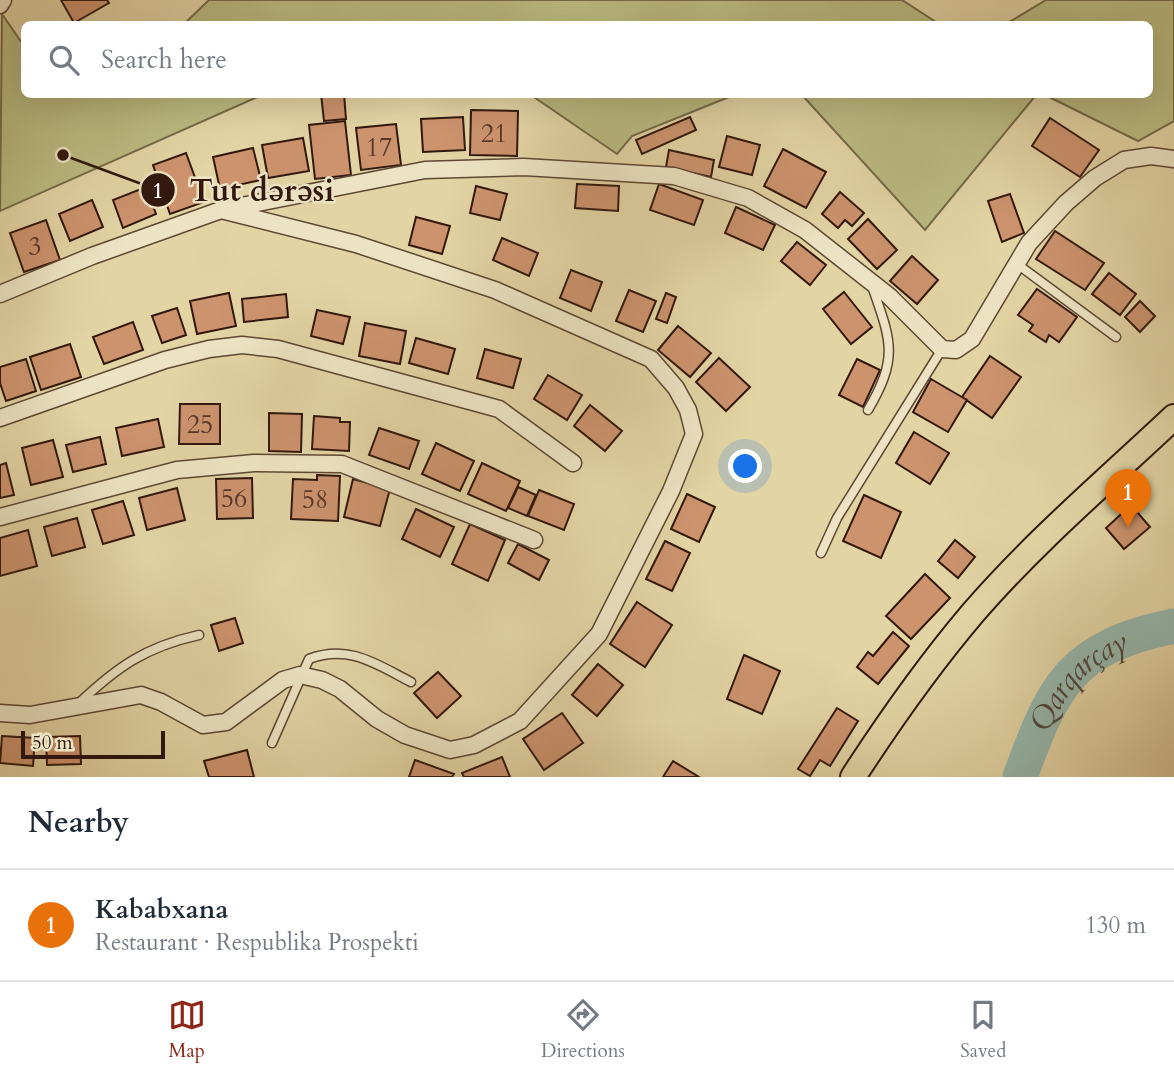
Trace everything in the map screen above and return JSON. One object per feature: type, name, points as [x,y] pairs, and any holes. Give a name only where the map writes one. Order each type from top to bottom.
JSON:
[{"type":"main road","points":[[853,777],[901,702],[974,613],[1081,504],[1174,417]]},
{"type":"street","points":[[0,5],[3,0]]},
{"type":"street","points":[[0,294],[92,256],[221,210],[425,170],[524,167],[674,176],[748,198],[805,230],[871,283],[942,349],[956,350],[972,340],[1017,264],[1048,222],[1095,178],[1124,160],[1151,156],[1174,159]]},
{"type":"street","points":[[0,713],[30,715],[141,695],[161,702],[203,725],[226,722],[283,680],[300,675],[322,680],[340,689],[377,719],[405,735],[450,750],[474,745],[520,721],[599,634],[671,491],[694,434],[688,410],[676,388],[651,359],[495,290],[356,244],[221,210]]},
{"type":"street","points":[[0,418],[165,360],[209,349],[242,345],[278,349],[499,409],[573,463]]},
{"type":"street","points":[[0,517],[177,470],[254,463],[342,464],[534,541]]},
{"type":"lane","points":[[1017,264],[1116,337]]},
{"type":"lane","points":[[868,410],[891,362],[886,327],[871,283]]},
{"type":"lane","points":[[821,553],[837,518],[942,349]]},
{"type":"lane","points":[[73,709],[131,659],[172,641],[199,635]]},
{"type":"lane","points":[[272,743],[300,675],[309,660],[336,652],[356,655],[411,682]]},
{"type":"green space","points":[[209,0],[902,0],[934,21],[187,21]]},
{"type":"green space","points":[[1046,0],[1174,0],[1174,121],[1138,141],[1051,98],[1153,98],[1153,21],[1011,21]]},
{"type":"green space","points":[[2,14],[21,42],[21,98],[255,98],[0,211]]},
{"type":"green space","points":[[535,98],[727,98],[632,136],[617,154]]},
{"type":"green space","points":[[805,98],[1034,98],[925,230]]},
{"type":"building","points":[[61,0],[107,0],[109,3],[78,21],[73,21]]},
{"type":"building","points":[[321,98],[344,98],[346,119],[324,121]]},
{"type":"building","points":[[471,110],[518,111],[517,156],[470,155]]},
{"type":"building","points":[[463,117],[465,150],[423,152],[421,119]]},
{"type":"building","points":[[690,117],[696,130],[642,154],[636,140]]},
{"type":"building","points":[[1050,118],[1099,150],[1080,177],[1032,146]]},
{"type":"building","points":[[345,121],[351,175],[315,179],[309,125]]},
{"type":"building","points":[[396,124],[401,165],[361,170],[356,128]]},
{"type":"building","points":[[727,136],[760,145],[752,175],[719,167]]},
{"type":"building","points":[[303,138],[309,171],[268,178],[262,145]]},
{"type":"building","points":[[253,148],[261,180],[220,189],[213,157]]},
{"type":"building","points":[[783,149],[826,172],[806,208],[764,186]]},
{"type":"building","points":[[669,150],[714,160],[711,177],[666,167]]},
{"type":"building","points":[[186,153],[204,202],[170,214],[153,165]]},
{"type":"building","points":[[577,184],[619,186],[618,211],[575,208]]},
{"type":"building","points":[[659,184],[703,200],[694,225],[650,210]]},
{"type":"building","points":[[476,186],[507,194],[500,220],[470,213]]},
{"type":"building","points":[[146,187],[156,214],[123,228],[113,200]]},
{"type":"building","points":[[840,192],[864,213],[852,226],[845,220],[838,228],[822,214]]},
{"type":"building","points":[[1010,194],[1024,233],[1002,242],[988,201]]},
{"type":"building","points":[[92,200],[103,227],[70,241],[59,214]]},
{"type":"building","points":[[736,207],[775,225],[763,250],[725,233]]},
{"type":"building","points":[[416,217],[450,226],[442,254],[409,245]]},
{"type":"building","points":[[868,219],[897,250],[877,269],[848,239]]},
{"type":"building","points":[[46,220],[60,260],[24,272],[10,233]]},
{"type":"building","points":[[1055,231],[1104,263],[1085,290],[1036,259]]},
{"type":"building","points":[[502,238],[538,253],[529,276],[493,260]]},
{"type":"building","points":[[797,242],[826,265],[810,285],[781,261]]},
{"type":"building","points":[[912,256],[938,280],[917,304],[890,281]]},
{"type":"building","points":[[571,270],[602,282],[591,311],[560,298]]},
{"type":"building","points":[[1109,273],[1136,294],[1120,315],[1092,294]]},
{"type":"building","points":[[1037,289],[1077,317],[1059,342],[1049,335],[1046,342],[1029,331],[1033,325],[1018,315]]},
{"type":"building","points":[[629,290],[656,301],[643,332],[616,321]]},
{"type":"building","points":[[844,292],[872,327],[851,344],[823,309]]},
{"type":"building","points":[[229,293],[236,326],[197,334],[190,301]]},
{"type":"building","points":[[666,293],[676,297],[667,323],[656,319]]},
{"type":"building","points":[[286,294],[288,317],[244,322],[242,299]]},
{"type":"building","points":[[1140,301],[1155,316],[1140,332],[1125,317]]},
{"type":"building","points":[[177,308],[186,335],[162,343],[152,316]]},
{"type":"building","points":[[317,310],[350,317],[343,344],[311,336]]},
{"type":"building","points":[[133,322],[143,350],[104,364],[93,337]]},
{"type":"building","points":[[365,323],[406,331],[400,364],[359,356]]},
{"type":"building","points":[[678,326],[711,353],[690,377],[658,350]]},
{"type":"building","points":[[416,338],[455,349],[448,374],[409,363]]},
{"type":"building","points":[[70,344],[81,377],[41,390],[30,357]]},
{"type":"building","points":[[485,349],[521,359],[513,388],[477,378]]},
{"type":"building","points":[[990,356],[1021,377],[992,418],[962,397]]},
{"type":"building","points":[[719,358],[750,387],[726,411],[696,382]]},
{"type":"building","points":[[26,359],[36,391],[6,401],[0,383],[0,367]]},
{"type":"building","points":[[857,359],[880,370],[863,407],[839,395]]},
{"type":"building","points":[[548,375],[582,395],[567,420],[534,399]]},
{"type":"building","points":[[931,379],[967,400],[948,432],[913,412]]},
{"type":"building","points":[[180,404],[220,404],[220,444],[179,444]]},
{"type":"building","points":[[590,405],[622,431],[605,451],[574,426]]},
{"type":"building","points":[[269,413],[302,414],[301,452],[269,451]]},
{"type":"building","points":[[314,416],[340,418],[340,422],[350,422],[349,451],[312,449]]},
{"type":"building","points":[[158,419],[164,447],[122,456],[116,428]]},
{"type":"building","points":[[379,428],[419,441],[409,469],[369,455]]},
{"type":"building","points":[[914,432],[949,453],[930,484],[896,463]]},
{"type":"building","points":[[100,437],[106,464],[73,472],[66,445]]},
{"type":"building","points":[[53,440],[63,477],[31,485],[22,448]]},
{"type":"building","points":[[436,443],[474,461],[460,491],[422,474]]},
{"type":"building","points":[[6,463],[14,495],[0,498],[0,465]]},
{"type":"building","points":[[482,463],[520,481],[506,511],[468,494]]},
{"type":"building","points":[[317,475],[340,476],[338,521],[291,519],[293,479],[317,480]]},
{"type":"building","points":[[252,478],[253,518],[217,519],[216,479]]},
{"type":"building","points":[[353,479],[390,489],[380,526],[344,517]]},
{"type":"building","points":[[518,487],[536,495],[527,516],[508,508]]},
{"type":"building","points":[[177,488],[185,520],[147,530],[139,498]]},
{"type":"building","points":[[539,490],[574,504],[564,530],[528,516]]},
{"type":"building","points":[[687,494],[715,507],[699,542],[671,529]]},
{"type":"building","points":[[864,495],[901,512],[881,558],[843,541]]},
{"type":"building","points":[[123,501],[134,535],[103,544],[92,510]]},
{"type":"building","points":[[1131,505],[1150,527],[1124,549],[1106,528]]},
{"type":"building","points":[[416,509],[454,527],[440,557],[402,539]]},
{"type":"building","points":[[77,518],[85,547],[52,556],[44,527]]},
{"type":"building","points":[[470,524],[505,540],[488,581],[452,564]]},
{"type":"building","points":[[28,530],[37,566],[0,576],[0,538]]},
{"type":"building","points":[[955,540],[975,557],[958,578],[938,561]]},
{"type":"building","points":[[665,541],[690,553],[672,591],[646,579]]},
{"type":"building","points":[[518,544],[549,560],[539,580],[508,563]]},
{"type":"building","points":[[925,574],[950,598],[911,639],[886,616]]},
{"type":"building","points":[[637,602],[672,625],[645,667],[610,644]]},
{"type":"building","points":[[235,618],[243,643],[219,651],[211,625]]},
{"type":"building","points":[[893,632],[909,646],[878,684],[857,667],[868,652],[873,656]]},
{"type":"building","points":[[744,655],[780,671],[762,714],[727,699]]},
{"type":"building","points":[[598,664],[623,685],[597,716],[572,695]]},
{"type":"building","points":[[438,672],[461,696],[437,718],[414,693]]},
{"type":"building","points":[[837,708],[858,721],[830,766],[820,760],[810,776],[798,769]]},
{"type":"building","points":[[562,713],[583,743],[544,770],[523,739]]},
{"type":"building","points":[[2,736],[35,738],[33,766],[0,763]]},
{"type":"building","points":[[80,736],[81,764],[47,765],[46,737]]},
{"type":"building","points":[[247,750],[254,777],[209,777],[204,761]]},
{"type":"building","points":[[502,757],[510,777],[464,777],[462,773]]},
{"type":"building","points":[[415,760],[454,774],[452,777],[409,777]]},
{"type":"building","points":[[673,761],[699,777],[663,777]]},
{"type":"waterway","name":"Qarqarçay","points":[[1020,777],[1044,717],[1057,693],[1072,674],[1089,658],[1112,645],[1174,626]]},
{"type":"place","name":"Tut dərəsi","points":[[63,155]]},
{"type":"place","name":"Kababxana","points":[[1128,527]]}]
